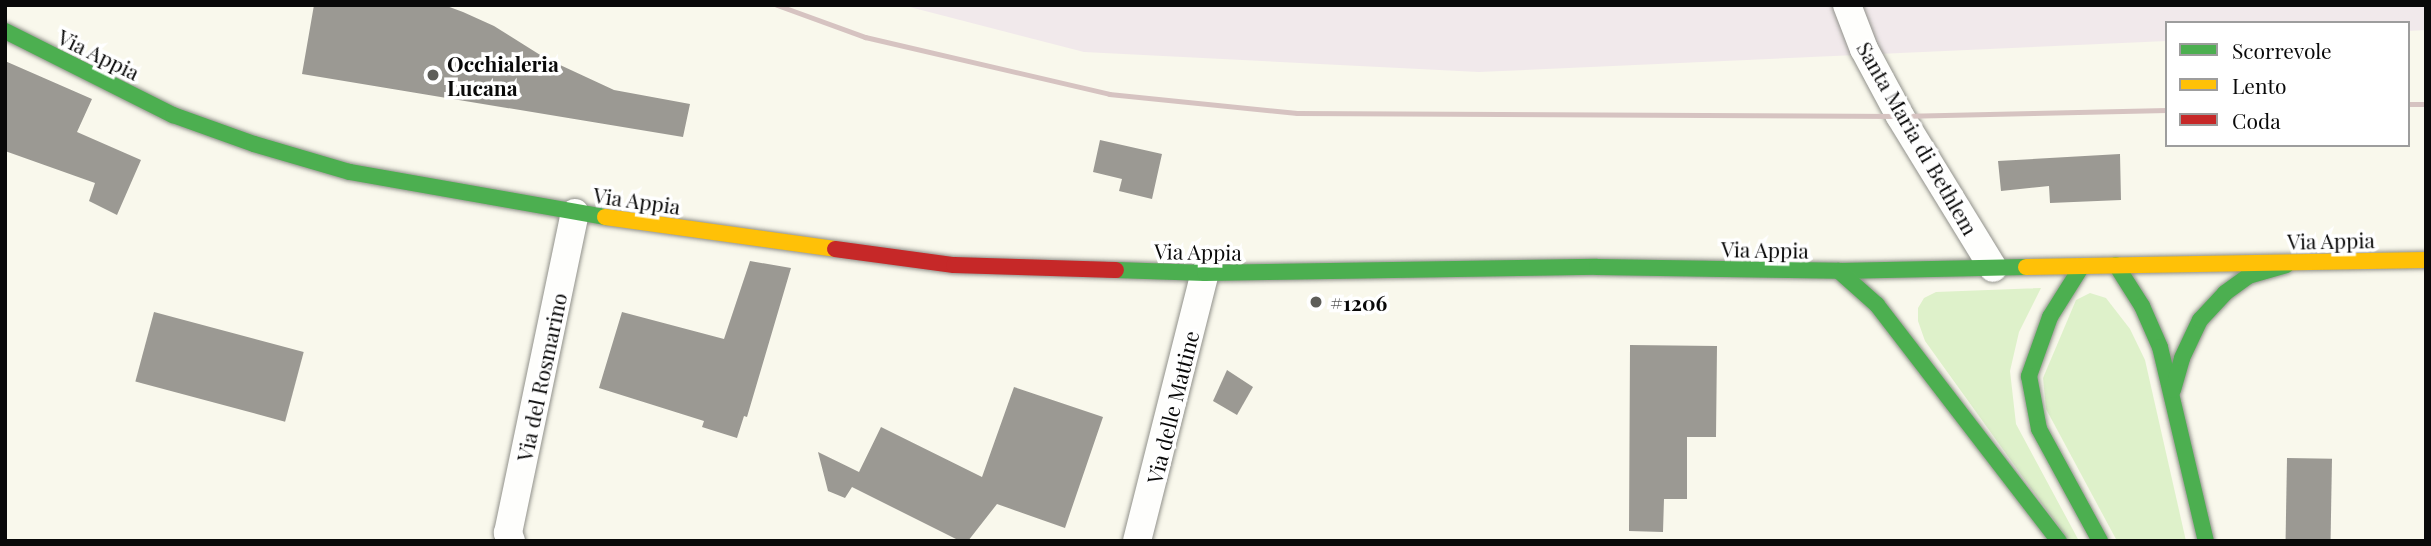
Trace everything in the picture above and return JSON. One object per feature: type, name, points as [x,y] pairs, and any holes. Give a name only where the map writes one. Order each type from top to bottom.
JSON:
[{"type":"main road","name":"Via Appia","points":[[5,31],[173,115],[254,144],[350,172],[575,213],[954,265],[1205,273],[1597,267],[1839,271],[2426,260]]},
{"type":"main road","points":[[2172,390],[2192,334],[2225,293],[2248,276],[2295,262]]},
{"type":"main road","points":[[2116,265],[2142,306],[2160,347],[2206,541]]},
{"type":"main road","points":[[2082,266],[2050,317],[2029,376],[2039,429],[2100,541]]},
{"type":"main road","points":[[1839,271],[1877,305],[2059,541]]},
{"type":"street","name":"Santa Maria di Bethlem","points":[[1847,5],[1864,49],[1900,116],[1993,268]]},
{"type":"street","name":"Via del Rosmarino","points":[[510,541],[508,533],[575,213]]},
{"type":"street","name":"Via delle Mattine","points":[[1137,541],[1205,273]]},
{"type":"shaded area","points":[[902,5],[2426,5],[2426,30],[2410,31],[2410,21],[2165,21],[2165,41],[1479,72],[1084,52]]},
{"type":"green space","points":[[2041,288],[2019,332],[2010,371],[2016,424],[2079,541],[2069,541],[1925,341],[1918,321],[1918,308],[1924,298],[1936,292]]},
{"type":"green space","points":[[2090,293],[2106,298],[2130,329],[2145,360],[2186,541],[2117,541],[2046,409],[2043,378],[2076,300]]},
{"type":"building","points":[[314,5],[444,5],[494,26],[545,58],[614,90],[690,104],[683,137],[302,74]]},
{"type":"building","points":[[5,61],[92,99],[77,132],[141,160],[117,215],[89,201],[95,183],[5,151]]},
{"type":"building","points":[[1100,140],[1162,154],[1152,199],[1119,191],[1122,179],[1093,172]]},
{"type":"building","points":[[2120,154],[2121,200],[2050,203],[2049,186],[2001,191],[1998,161]]},
{"type":"building","points":[[750,261],[791,268],[747,417],[744,416],[737,438],[702,427],[704,421],[599,388],[622,312],[724,339]]},
{"type":"building","points":[[154,312],[304,352],[285,422],[135,382]]},
{"type":"building","points":[[1630,345],[1717,346],[1716,437],[1687,437],[1687,499],[1664,499],[1663,532],[1629,531]]},
{"type":"building","points":[[1227,370],[1253,387],[1237,415],[1213,401]]},
{"type":"building","points":[[1014,387],[1103,417],[1065,528],[997,504],[968,541],[960,541],[852,487],[845,498],[828,491],[818,452],[859,472],[881,427],[982,477]]},
{"type":"building","points":[[2287,458],[2332,459],[2331,541],[2286,541]]},
{"type":"railway","points":[[777,5],[865,37],[1109,94],[1297,113],[1900,116],[2165,110]]},
{"type":"railway","points":[[2410,104],[2426,104]]},
{"type":"traffic: fast","points":[[5,31],[173,115],[254,144],[350,172],[605,217]]},
{"type":"traffic: fast","points":[[2116,265],[2142,306],[2160,347],[2206,541]]},
{"type":"traffic: fast","points":[[2173,390],[2182,358],[2200,320],[2225,293],[2248,276],[2286,265]]},
{"type":"traffic: fast","points":[[2082,266],[2050,317],[2029,376],[2039,429],[2100,541]]},
{"type":"traffic: fast","points":[[1116,270],[1205,273],[1597,267],[1839,271],[2026,267]]},
{"type":"traffic: fast","points":[[1839,271],[1877,305],[2059,541]]},
{"type":"traffic: slow","points":[[605,217],[835,249]]},
{"type":"traffic: slow","points":[[2026,267],[2426,260]]},
{"type":"traffic: jam","points":[[835,249],[954,265],[1116,270]]},
{"type":"place","name":"Occhialeria Lucana","points":[[433,75]]},
{"type":"place","name":"#1206","points":[[1316,302]]}]
